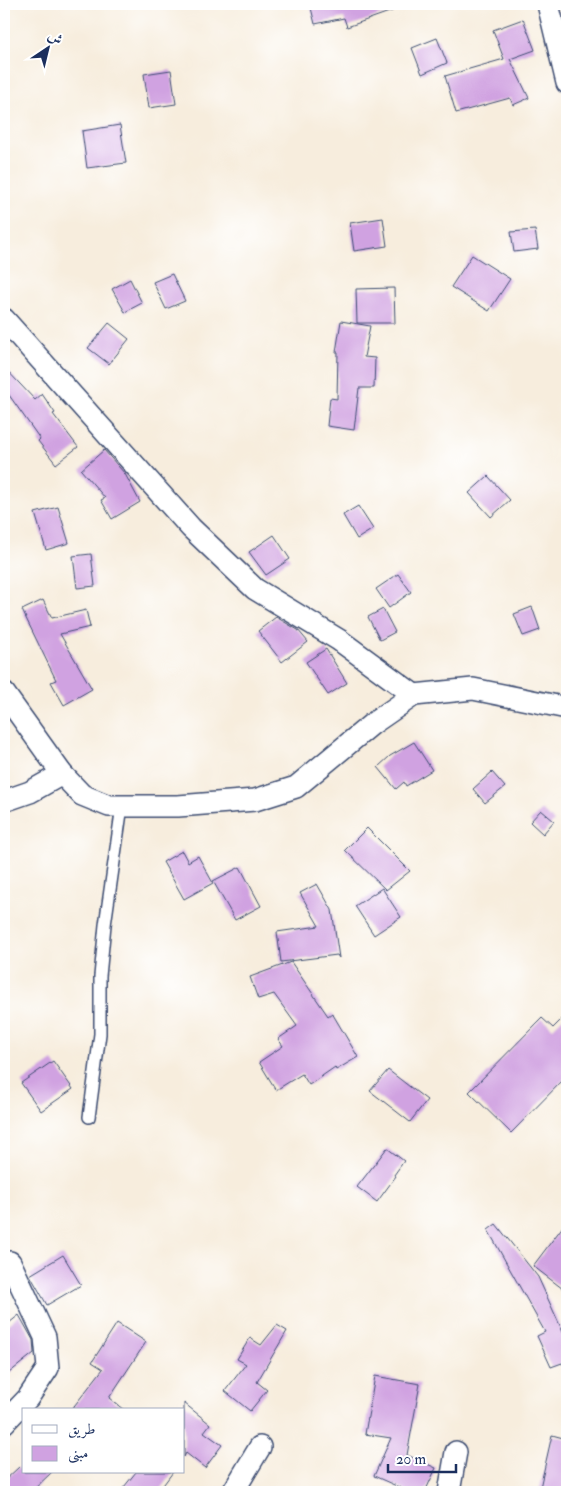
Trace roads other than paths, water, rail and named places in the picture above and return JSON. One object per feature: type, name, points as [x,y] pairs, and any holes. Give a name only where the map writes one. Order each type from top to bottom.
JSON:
[{"type":"street","points":[[548,4],[567,83]]},
{"type":"street","points":[[4,319],[191,528],[255,589],[339,640],[414,695]]},
{"type":"street","points":[[4,693],[62,774],[82,795],[109,806],[178,806],[255,800],[296,787],[372,724],[414,695],[473,689],[567,708]]},
{"type":"street","points":[[4,801],[30,792],[62,774]]},
{"type":"street","points":[[4,1423],[28,1398],[48,1368],[45,1336],[10,1262]]},
{"type":"street","points":[[233,1492],[260,1447]]},
{"type":"street","points":[[449,1492],[456,1452]]},
{"type":"lane","points":[[89,1117],[100,1034],[100,976],[105,925],[122,806]]}]
